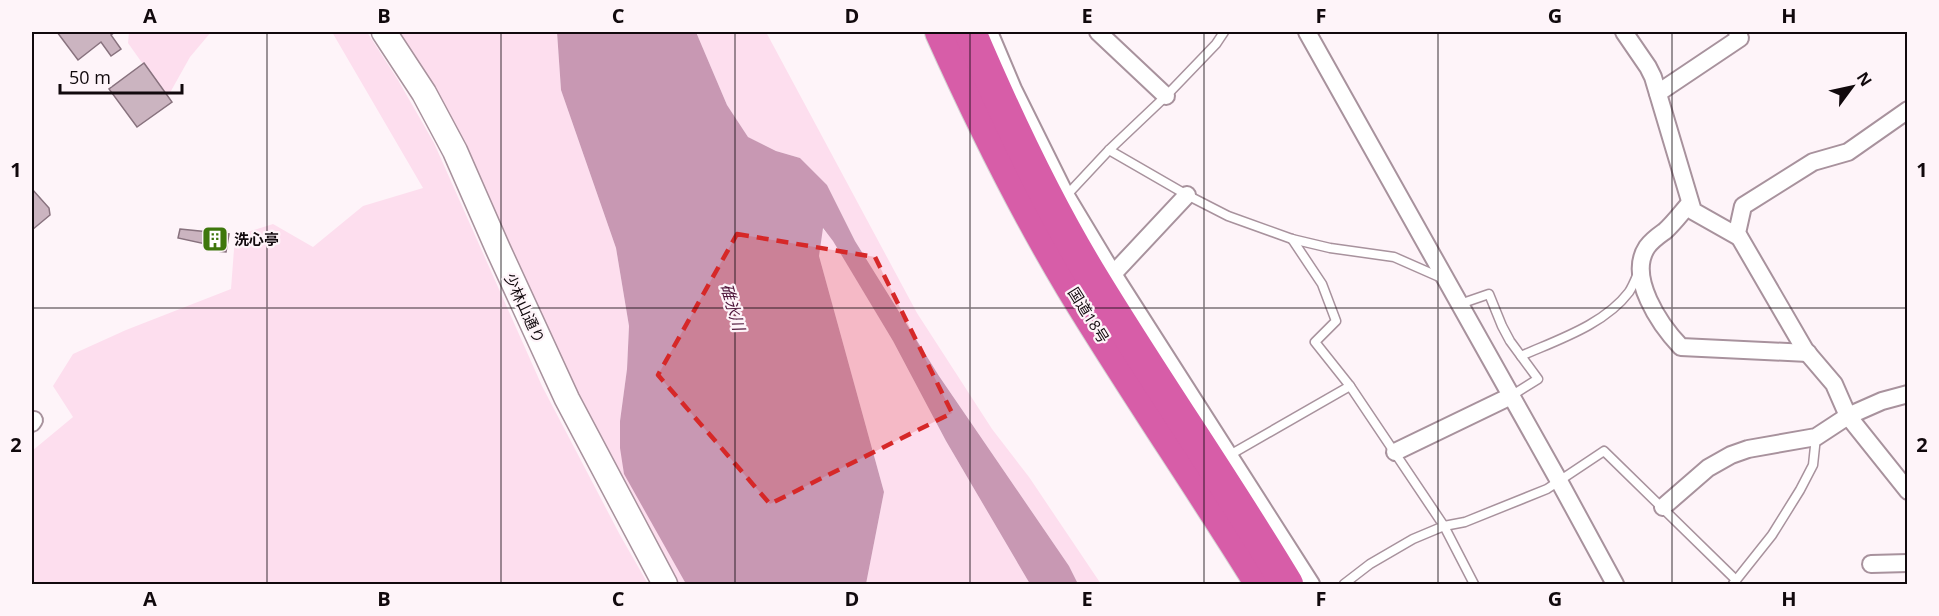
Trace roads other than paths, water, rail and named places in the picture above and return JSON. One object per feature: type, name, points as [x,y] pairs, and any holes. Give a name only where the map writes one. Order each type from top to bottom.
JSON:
[{"type":"highway","name":"国道18号","points":[[941,32],[981,119],[1071,285],[1261,585]]},
{"type":"highway","name":"国道18号","points":[[970,32],[998,98],[1029,161],[1089,272],[1287,585]]},
{"type":"street","name":"少林山通り","points":[[384,32],[424,93],[455,151],[567,399],[665,585]]},
{"type":"street","points":[[989,32],[1013,89],[1066,196],[1311,585]]},
{"type":"street","points":[[1098,32],[1166,96]]},
{"type":"street","points":[[1307,32],[1512,396],[1615,585]]},
{"type":"street","points":[[1624,32],[1648,67],[1693,211],[1739,237]]},
{"type":"street","points":[[1658,93],[1740,38],[1737,32]]},
{"type":"street","points":[[1908,110],[1848,152],[1813,162],[1743,206],[1737,233],[1808,353],[1834,384],[1848,416],[1908,491]]},
{"type":"street","points":[[1113,274],[1187,195]]},
{"type":"street","points":[[1690,203],[1647,247],[1641,258],[1644,286],[1667,332],[1680,347],[1808,353]]},
{"type":"street","points":[[1663,507],[1708,468],[1731,454],[1816,437],[1848,416],[1882,400],[1908,394]]},
{"type":"street","points":[[1395,452],[1512,396]]},
{"type":"street","points":[[1871,564],[1908,563]]},
{"type":"lane","points":[[1066,196],[1109,150],[1166,96],[1216,44],[1224,32]]},
{"type":"lane","points":[[1109,150],[1228,216],[1292,239],[1330,248],[1394,257],[1447,280]]},
{"type":"lane","points":[[1292,239],[1322,284],[1336,321],[1315,342],[1350,387],[1444,526],[1474,585]]},
{"type":"lane","points":[[1521,356],[1580,329],[1606,314],[1629,292],[1641,269]]},
{"type":"lane","points":[[1460,304],[1489,294],[1502,326],[1538,379],[1512,396]]},
{"type":"lane","points":[[1228,456],[1350,387]]},
{"type":"lane","points":[[1344,585],[1370,564],[1413,539],[1444,526],[1475,518],[1547,489],[1604,451],[1663,507],[1734,582],[1772,535],[1800,490],[1813,465],[1816,437]]},
{"type":"water","name":"碓氷川","points":[[557,32],[696,32],[727,105],[748,137],[776,151],[800,158],[827,185],[855,241],[939,376],[1069,566],[1078,584],[1030,584],[946,441],[893,341],[823,228],[819,256],[884,492],[866,584],[686,584],[624,474],[620,448],[620,421],[627,369],[629,326],[616,248],[561,90]]},
{"type":"place","name":"洗心亭","points":[[215,239]]}]
